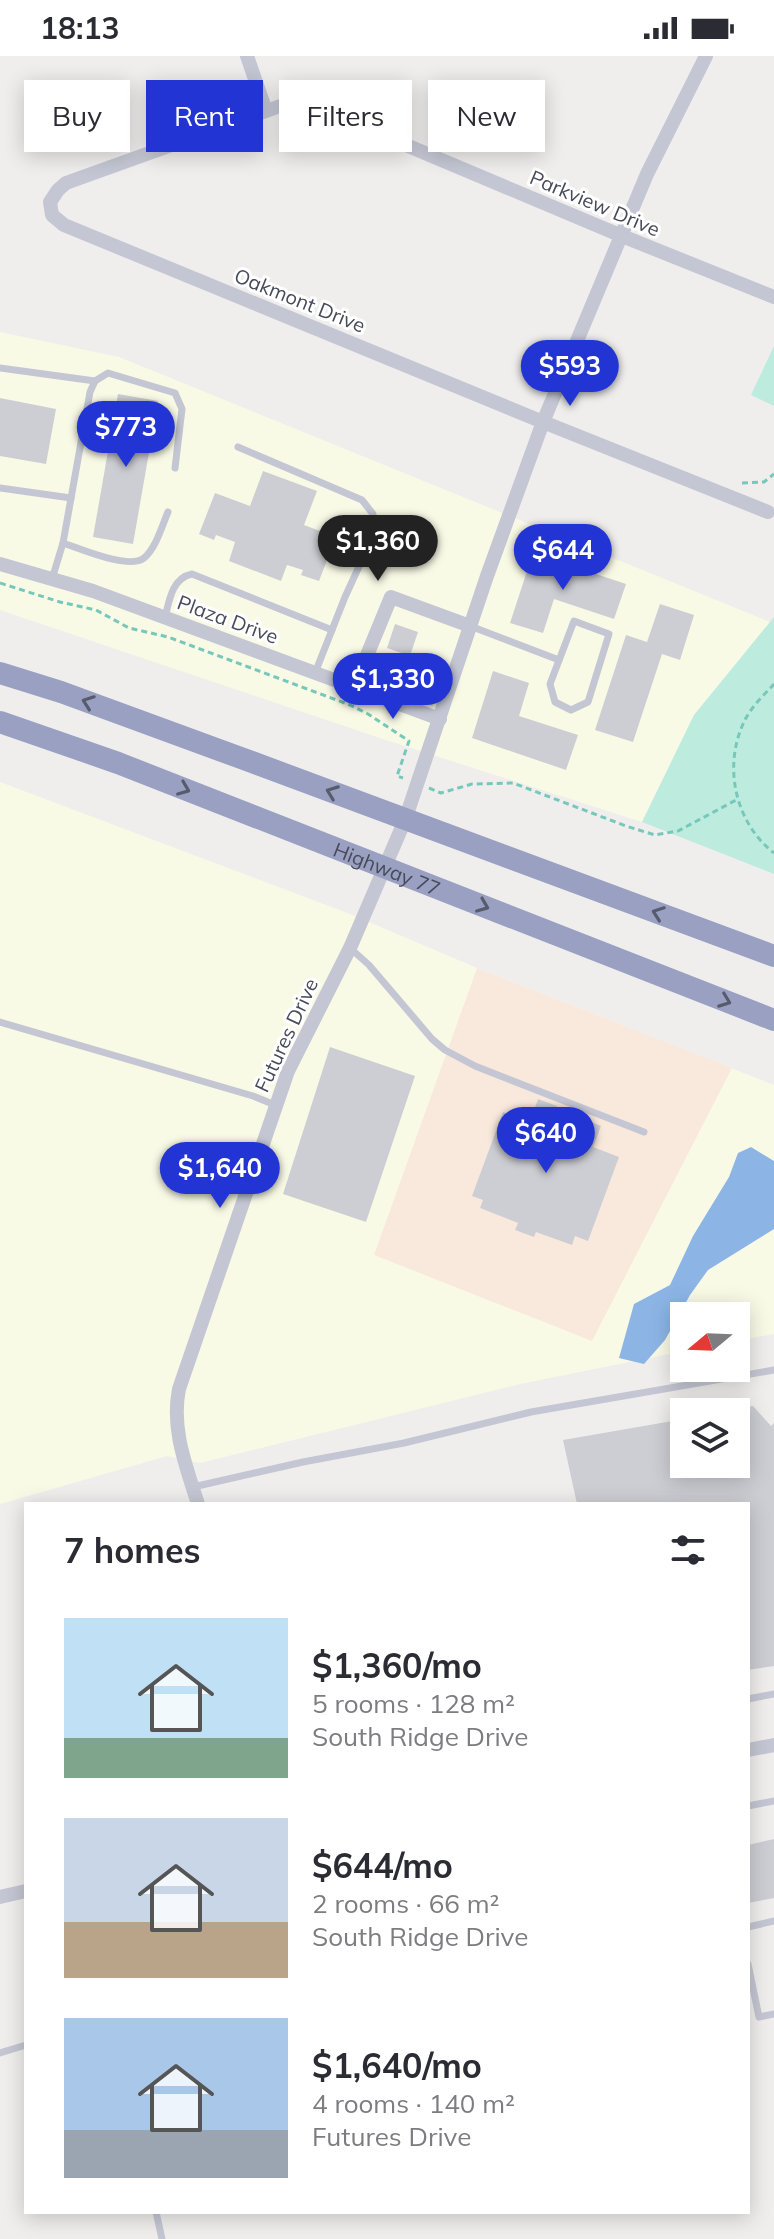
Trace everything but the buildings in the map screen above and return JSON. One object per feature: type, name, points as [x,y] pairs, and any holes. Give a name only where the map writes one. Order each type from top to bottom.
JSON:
[{"type":"highway","points":[[0,673],[61,692],[774,956]]},
{"type":"highway","name":"Highway 77","points":[[0,722],[118,763],[774,1020]]},
{"type":"street","points":[[247,56],[266,111]]},
{"type":"street","name":"Futures Drive","points":[[197,1502],[176,1424],[179,1389],[275,1105],[298,1049],[350,948],[405,820],[498,544],[543,422],[647,174],[706,56]]},
{"type":"street","name":"Parkview Drive","points":[[266,111],[286,104],[311,105],[774,297]]},
{"type":"street","name":"Oakmont Drive","points":[[266,111],[66,183],[50,202],[52,215],[64,225],[768,512]]},
{"type":"street","name":"Plaza Drive","points":[[0,564],[93,591],[440,719]]},
{"type":"street","points":[[354,687],[391,597],[470,626]]},
{"type":"street","points":[[750,1750],[774,1745]]},
{"type":"street","points":[[0,1897],[24,1891]]},
{"type":"lane","points":[[0,368],[95,381]]},
{"type":"lane","points":[[52,579],[63,543],[90,392],[95,381],[108,373],[175,393],[182,409],[175,468]]},
{"type":"lane","points":[[238,447],[362,500],[373,514],[373,536],[315,673]]},
{"type":"lane","points":[[0,488],[71,498]]},
{"type":"lane","points":[[63,543],[132,563],[142,560],[151,550],[168,512]]},
{"type":"lane","points":[[165,618],[171,592],[186,575],[192,574],[332,630]]},
{"type":"lane","points":[[574,621],[609,634],[588,702],[571,710],[555,702],[550,684],[559,660],[574,621]]},
{"type":"lane","points":[[470,626],[559,660]]},
{"type":"lane","points":[[350,948],[445,1050],[475,1066],[644,1132]]},
{"type":"lane","points":[[0,1022],[275,1105]]},
{"type":"lane","points":[[193,1487],[404,1443],[531,1412],[774,1370]]},
{"type":"lane","points":[[750,1699],[774,1694]]},
{"type":"lane","points":[[750,1806],[774,1801]]},
{"type":"lane","points":[[750,1927],[774,1921]]},
{"type":"lane","points":[[750,1974],[759,2017],[774,2014]]},
{"type":"lane","points":[[0,2053],[24,2046]]},
{"type":"lane","points":[[156,2214],[162,2239]]},
{"type":"path","points":[[742,483],[764,482],[774,474]]},
{"type":"path","points":[[0,583],[96,610],[129,628],[168,637],[359,710],[409,741],[397,776],[441,793],[472,784],[513,783],[655,835],[678,831],[738,799]]},
{"type":"path","points":[[774,684],[746,718],[734,752],[733,777],[743,814],[753,833],[774,853]]},
{"type":"shaded area","points":[[0,332],[119,357],[770,622],[694,715],[642,822],[0,610]]},
{"type":"shaded area","points":[[0,782],[350,914],[477,968],[774,1085],[774,1334],[750,1338],[750,1302],[670,1302],[670,1354],[520,1384],[200,1463],[167,1456],[0,1504]]},
{"type":"shaded area","points":[[477,968],[732,1068],[592,1341],[374,1255]]},
{"type":"green space","points":[[774,346],[774,406],[751,395]]},
{"type":"green space","points":[[774,617],[774,874],[642,822],[694,715]]},
{"type":"water","points":[[751,1147],[774,1161],[774,1229],[708,1270],[686,1302],[670,1302],[670,1331],[644,1364],[619,1358],[634,1304],[670,1285],[693,1236],[729,1177],[738,1153]]}]
